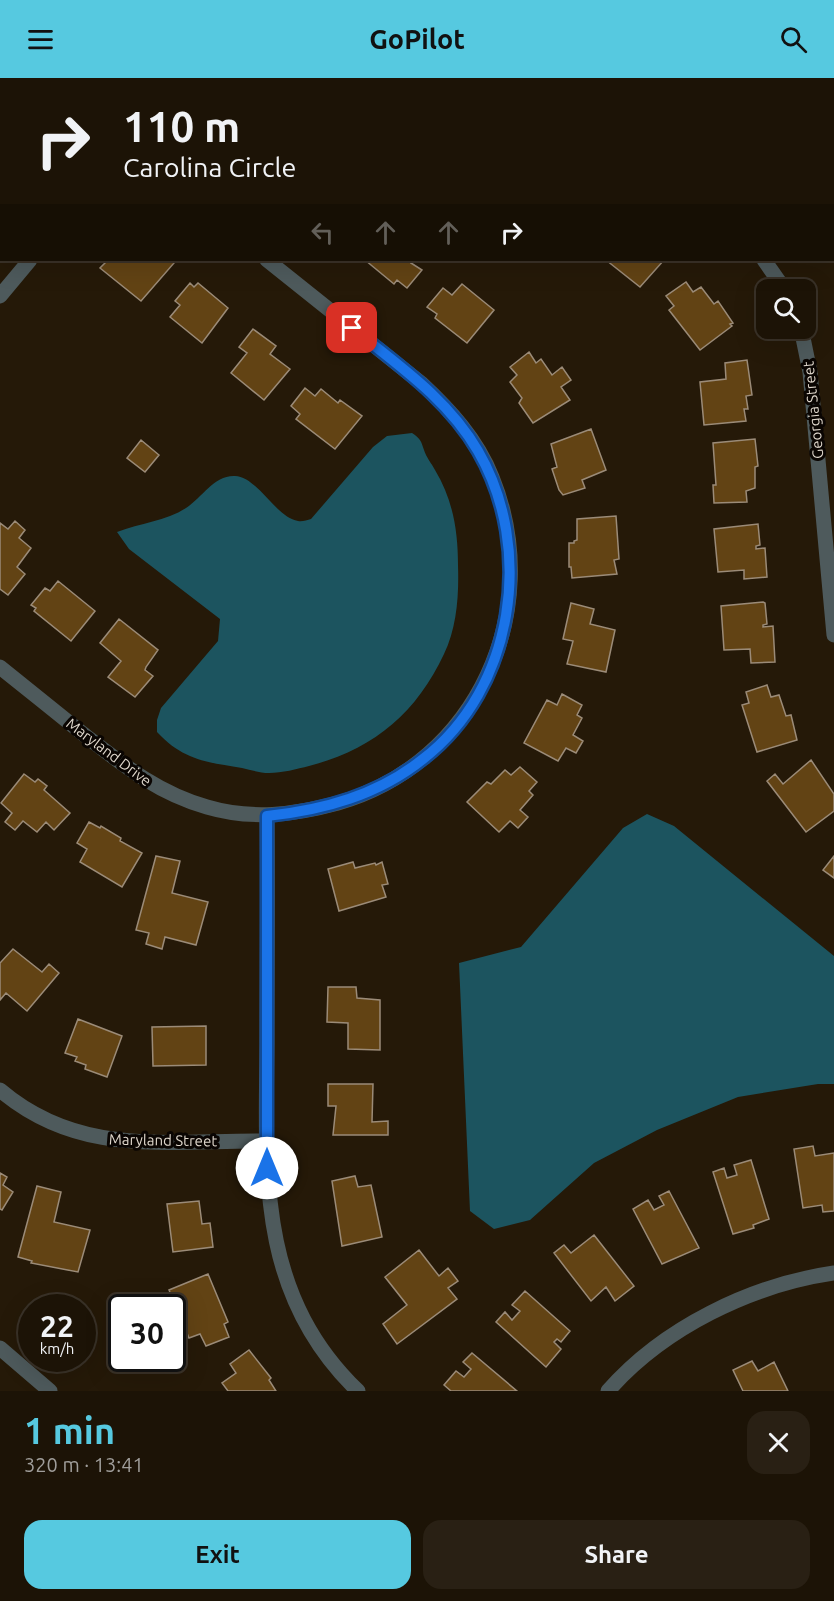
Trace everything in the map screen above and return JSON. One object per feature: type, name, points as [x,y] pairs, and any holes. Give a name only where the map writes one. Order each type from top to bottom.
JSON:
[{"type":"street","points":[[0,296],[29,261]]},
{"type":"street","name":"Maryland Drive","points":[[0,667],[146,781],[187,800],[240,814],[267,816],[312,810],[348,800],[375,789],[397,777],[438,747],[468,709],[485,682],[495,656],[510,600],[507,535],[492,477],[462,425],[421,383],[268,261]]},
{"type":"street","points":[[765,261],[777,279]]},
{"type":"street","name":"Georgia Street","points":[[803,339],[828,497],[834,635]]},
{"type":"street","points":[[267,816],[269,1207],[286,1280],[309,1328],[327,1356],[358,1391]]},
{"type":"street","name":"Maryland Street","points":[[0,1090],[37,1116],[67,1130],[95,1138],[124,1142],[267,1141]]},
{"type":"street","points":[[608,1391],[651,1350],[715,1310],[787,1283],[834,1273]]},
{"type":"street","points":[[0,1348],[50,1391]]},
{"type":"water","points":[[412,433],[420,440],[446,493],[453,516],[458,552],[457,599],[452,633],[444,654],[420,695],[406,712],[372,739],[332,759],[289,771],[262,772],[206,761],[176,749],[157,732],[157,720],[161,708],[218,641],[220,619],[129,549],[117,532],[178,512],[221,479],[235,476],[251,483],[290,518],[300,521],[311,519],[373,447],[387,436]]},
{"type":"water","points":[[647,814],[674,826],[834,956],[834,1084],[818,1084],[738,1097],[657,1130],[594,1163],[530,1220],[494,1229],[470,1211],[459,963],[521,947],[623,828]]},
{"type":"building","points":[[107,261],[171,261],[174,263],[141,301],[100,268]]},
{"type":"building","points":[[366,261],[413,261],[411,263],[422,270],[407,288],[397,280],[394,284]]},
{"type":"building","points":[[607,261],[663,261],[640,287]]},
{"type":"building","points":[[686,282],[693,292],[701,287],[714,304],[718,301],[733,323],[700,350],[669,310],[674,306],[666,296]]},
{"type":"building","points":[[190,283],[194,287],[198,283],[228,308],[202,343],[170,317],[180,305],[175,301]]},
{"type":"building","points":[[462,284],[494,310],[467,343],[435,318],[437,314],[427,307],[443,288],[452,295]]},
{"type":"building","points":[[253,329],[276,346],[270,354],[290,369],[264,400],[231,373],[247,353],[239,347]]},
{"type":"building","points":[[529,352],[536,363],[541,359],[552,375],[562,367],[571,380],[561,387],[570,400],[533,423],[519,403],[522,398],[510,382],[517,375],[510,367]]},
{"type":"building","points":[[747,360],[752,395],[746,396],[748,409],[744,409],[746,421],[704,425],[700,382],[726,379],[725,363]]},
{"type":"building","points":[[305,388],[315,396],[321,389],[338,403],[340,400],[362,416],[335,449],[296,419],[300,414],[291,406]]},
{"type":"building","points":[[591,429],[606,470],[582,480],[585,488],[563,495],[552,469],[557,467],[551,444]]},
{"type":"building","points":[[755,439],[758,466],[755,467],[755,488],[746,491],[747,502],[714,503],[713,485],[716,485],[713,443]]},
{"type":"building","points":[[141,440],[159,455],[145,472],[127,458]]},
{"type":"building","points":[[616,516],[619,559],[614,560],[617,574],[572,578],[571,567],[569,567],[569,543],[577,540],[577,519]]},
{"type":"building","points":[[15,521],[25,530],[19,538],[31,548],[17,567],[25,574],[8,595],[0,589],[0,523],[8,529]]},
{"type":"building","points":[[758,524],[760,545],[756,546],[756,549],[765,548],[767,577],[744,579],[744,570],[718,572],[714,529]]},
{"type":"building","points":[[58,581],[95,611],[71,641],[34,611],[36,608],[31,605],[45,588],[50,591]]},
{"type":"building","points":[[763,602],[767,624],[763,627],[773,626],[775,662],[751,663],[750,649],[724,650],[721,606]]},
{"type":"building","points":[[571,603],[594,609],[590,624],[615,630],[606,672],[567,664],[573,641],[563,639]]},
{"type":"building","points":[[119,619],[158,650],[145,670],[153,676],[135,697],[108,677],[121,661],[100,643]]},
{"type":"building","points":[[767,685],[771,697],[779,695],[786,716],[791,715],[797,740],[757,752],[742,705],[749,703],[746,692]]},
{"type":"building","points":[[562,694],[582,705],[577,715],[582,718],[573,735],[583,741],[576,753],[566,748],[558,761],[524,743],[547,700],[557,705]]},
{"type":"building","points":[[811,760],[834,794],[834,811],[806,832],[767,781],[775,774],[783,784]]},
{"type":"building","points":[[520,767],[537,782],[529,791],[533,795],[520,810],[528,817],[518,828],[510,821],[499,832],[467,802],[487,782],[491,784],[505,770],[511,775]]},
{"type":"building","points":[[24,774],[35,782],[38,779],[47,786],[44,790],[70,813],[54,830],[46,822],[37,832],[23,821],[15,830],[5,822],[12,813],[1,803]]},
{"type":"building","points":[[89,822],[100,828],[101,826],[121,838],[120,841],[142,853],[122,887],[80,862],[87,849],[77,843]]},
{"type":"building","points":[[156,856],[180,861],[172,893],[208,902],[196,945],[165,937],[162,949],[146,944],[149,933],[136,930]]},
{"type":"building","points":[[834,856],[834,878],[823,870]]},
{"type":"building","points":[[353,862],[355,868],[382,862],[388,884],[382,885],[386,897],[339,911],[328,869]]},
{"type":"building","points":[[13,949],[42,972],[49,964],[59,973],[27,1011],[6,993],[0,1000],[0,963]]},
{"type":"building","points":[[328,987],[356,987],[357,998],[380,1000],[380,1050],[348,1049],[348,1023],[327,1022]]},
{"type":"building","points":[[78,1019],[122,1036],[107,1077],[85,1069],[86,1065],[75,1061],[77,1057],[65,1053]]},
{"type":"building","points":[[206,1026],[206,1065],[153,1066],[152,1027]]},
{"type":"building","points":[[328,1084],[373,1084],[372,1122],[388,1121],[388,1135],[333,1135],[336,1106],[328,1106]]},
{"type":"building","points":[[813,1146],[815,1156],[834,1153],[834,1211],[823,1212],[822,1205],[803,1208],[794,1149]]},
{"type":"building","points":[[751,1160],[769,1219],[753,1225],[754,1228],[733,1234],[713,1172],[724,1168],[727,1178],[737,1175],[734,1165]]},
{"type":"building","points":[[0,1173],[7,1177],[3,1185],[13,1192],[2,1210],[0,1209]]},
{"type":"building","points":[[355,1176],[358,1187],[371,1185],[382,1237],[342,1246],[332,1181]]},
{"type":"building","points":[[37,1186],[61,1192],[54,1222],[90,1230],[78,1272],[31,1263],[32,1261],[18,1257]]},
{"type":"building","points":[[669,1191],[699,1248],[662,1264],[633,1209],[648,1200],[654,1210],[664,1205],[659,1196]]},
{"type":"building","points":[[199,1201],[202,1224],[210,1223],[213,1247],[173,1252],[167,1204]]},
{"type":"building","points":[[594,1235],[634,1286],[615,1301],[606,1287],[591,1301],[554,1253],[564,1245],[571,1253]]},
{"type":"building","points":[[419,1250],[439,1276],[448,1268],[458,1281],[448,1288],[457,1299],[397,1344],[383,1324],[407,1305],[385,1277]]},
{"type":"building","points":[[208,1274],[228,1322],[224,1324],[229,1337],[206,1346],[200,1334],[189,1338],[186,1331],[186,1294],[171,1294],[169,1290]]},
{"type":"building","points":[[525,1291],[570,1331],[561,1342],[557,1339],[554,1342],[561,1349],[546,1367],[496,1322],[505,1312],[512,1320],[520,1311],[512,1305]]},
{"type":"building","points":[[249,1350],[271,1378],[269,1380],[276,1391],[228,1391],[222,1383],[236,1373],[230,1364]]},
{"type":"building","points":[[472,1353],[517,1391],[451,1391],[444,1385],[456,1371],[464,1377],[471,1369],[463,1362]]},
{"type":"building","points":[[752,1361],[758,1371],[774,1362],[788,1391],[743,1391],[733,1370]]},
{"type":"route","points":[[267,1168],[267,816],[312,810],[348,800],[397,777],[438,747],[468,709],[485,682],[504,629],[510,600],[507,535],[501,506],[492,477],[478,451],[462,425],[442,403],[421,383],[352,328]]}]
